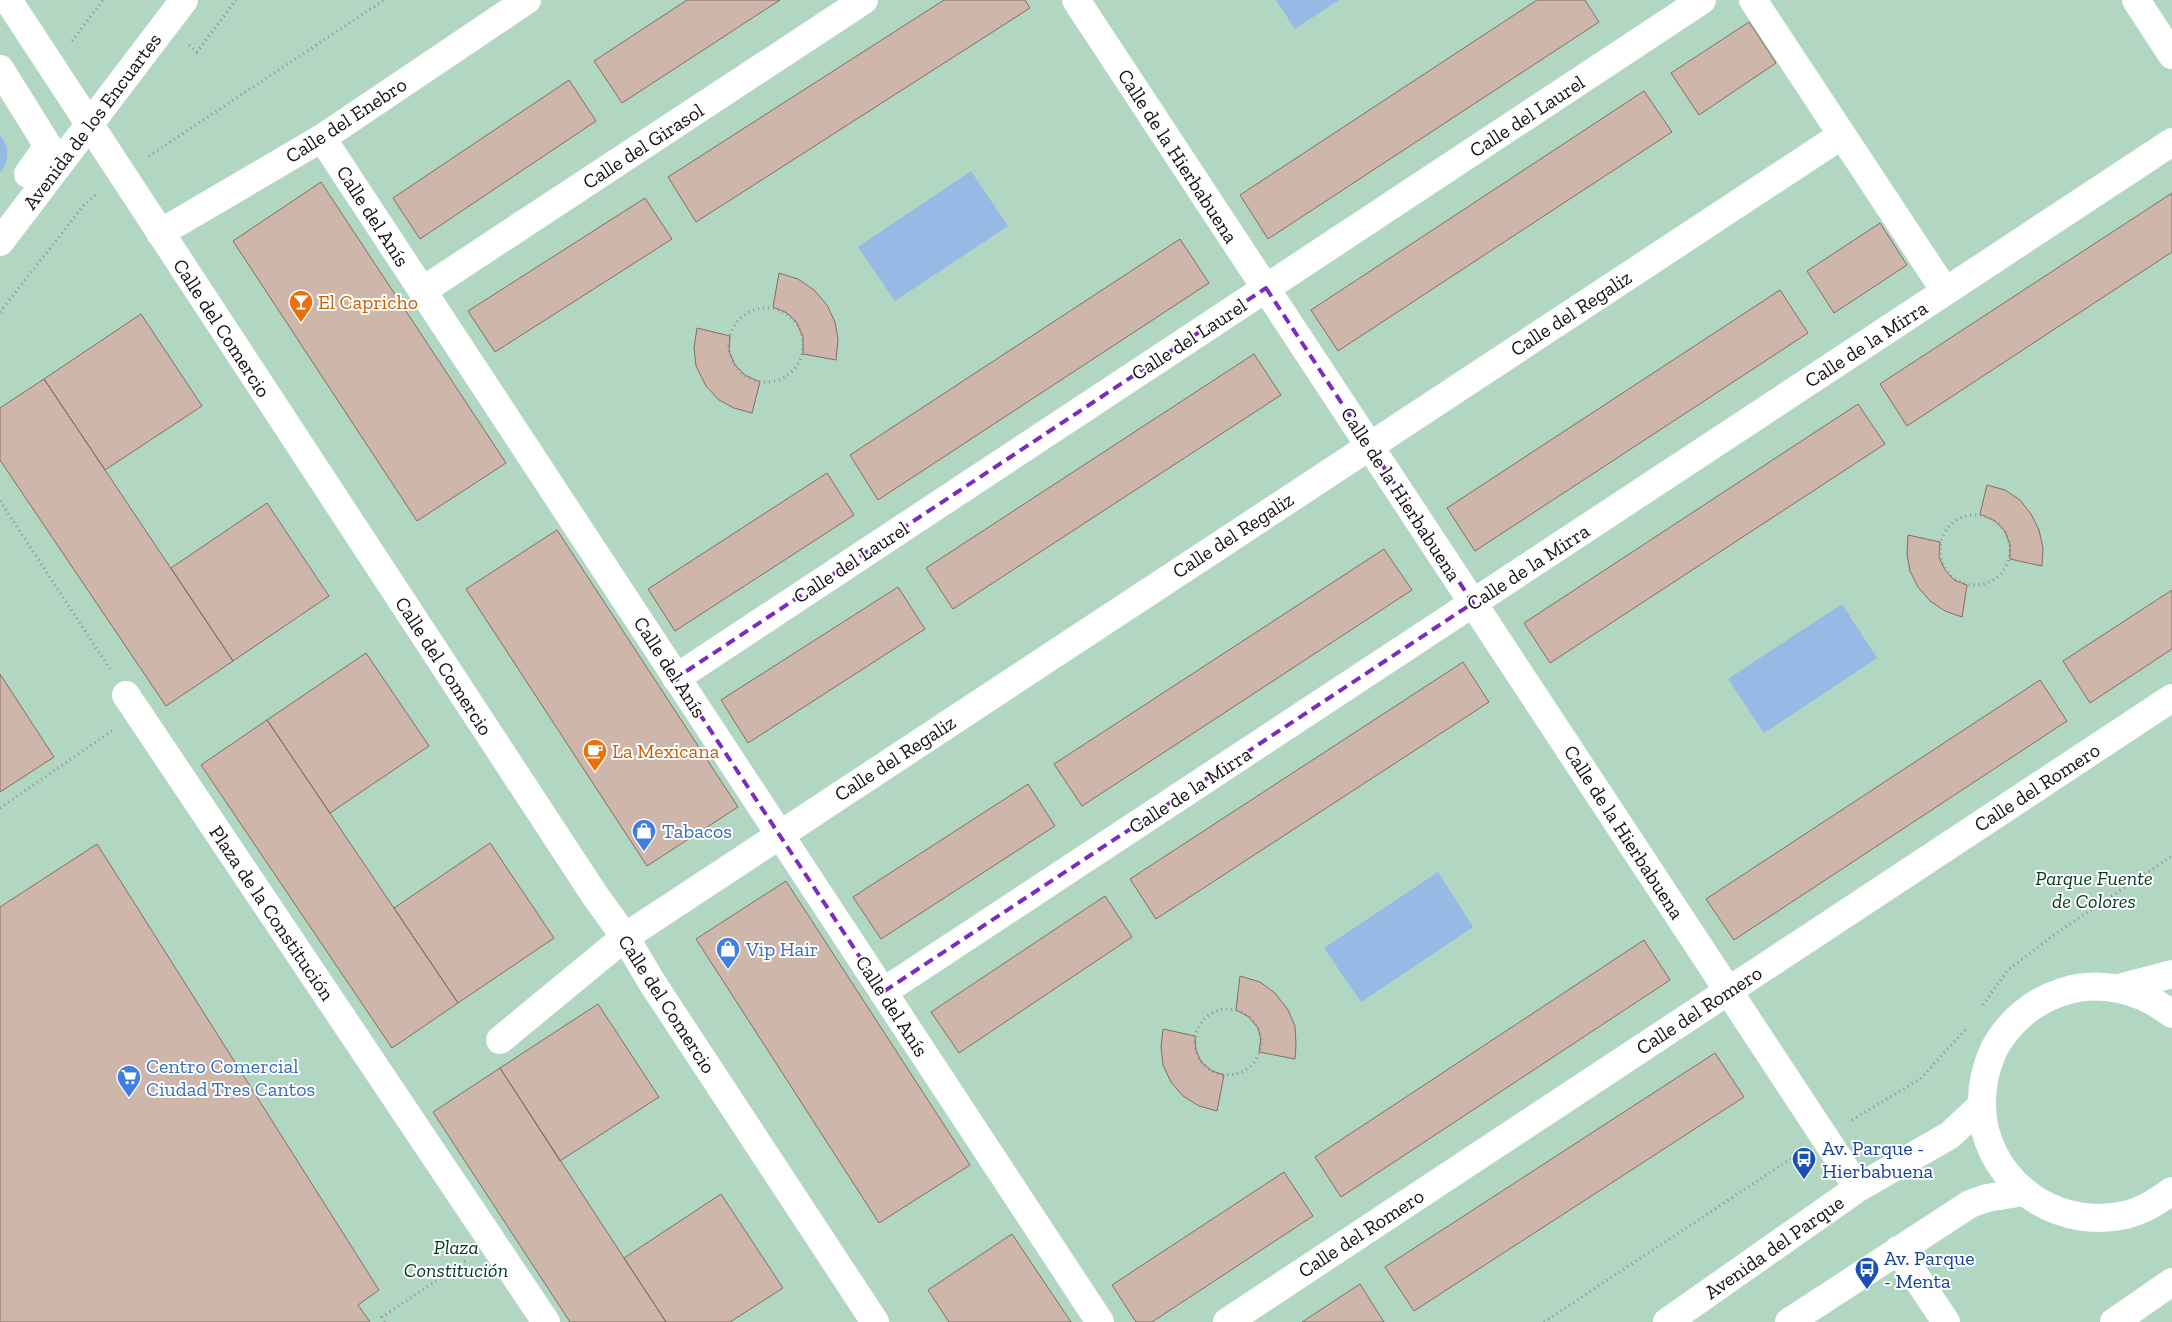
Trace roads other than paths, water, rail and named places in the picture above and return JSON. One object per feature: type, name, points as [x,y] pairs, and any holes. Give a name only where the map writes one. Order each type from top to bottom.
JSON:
[{"type":"street","name":"Avenida de los Encuartes","points":[[0,242],[184,0]]},
{"type":"street","name":"Calle del Enebro","points":[[160,233],[322,138],[527,0]]},
{"type":"street","name":"Calle del Girasol","points":[[422,291],[864,0]]},
{"type":"street","name":"Calle de la Hierbabuena","points":[[1076,0],[1858,1188]]},
{"type":"street","name":"Calle del Laurel","points":[[676,678],[1702,0]]},
{"type":"street","points":[[1753,0],[1945,292]]},
{"type":"street","points":[[2136,0],[2172,55]]},
{"type":"street","name":"Calle del Comercio","points":[[11,9],[89,124],[594,894],[625,936],[653,984],[875,1322]]},
{"type":"street","name":"Avenida de los Encuartes","points":[[0,69],[48,146],[0,212]]},
{"type":"street","name":"Calle del Regaliz","points":[[500,1040],[625,936],[1842,135]]},
{"type":"street","name":"Calle del Anís","points":[[322,138],[1100,1322]]},
{"type":"street","name":"Calle de la Mirra","points":[[883,992],[2172,142]]},
{"type":"street","name":"Plaza de la Constitución","points":[[126,695],[546,1322]]},
{"type":"street","name":"Calle del Romero","points":[[1227,1322],[2172,698]]},
{"type":"street","points":[[2119,988],[2172,974]]},
{"type":"street","points":[[2172,1014],[2149,998],[2119,988],[2102,986],[2067,990],[2044,1000],[2022,1014],[1999,1040],[1985,1072],[1981,1106],[1987,1139],[2012,1182],[2024,1192],[2055,1210],[2090,1218],[2126,1215],[2151,1205],[2172,1191]]},
{"type":"street","name":"Avenida del Parque","points":[[1667,1322],[1858,1188],[1941,1141],[1981,1106]]},
{"type":"street","points":[[1789,1322],[1970,1204],[1987,1198],[2024,1192]]},
{"type":"street","points":[[1898,1250],[1946,1322]]},
{"type":"street","points":[[2114,1322],[2172,1282]]},
{"type":"water","points":[[1276,0],[1339,0],[1295,29]]},
{"type":"water","points":[[0,135],[6,144],[8,154],[6,164],[0,173]]},
{"type":"water","points":[[971,171],[1008,226],[895,301],[858,247]]},
{"type":"water","points":[[1842,604],[1877,658],[1764,733],[1728,679]]},
{"type":"water","points":[[1438,872],[1473,927],[1361,1002],[1324,948]]},
{"type":"place","name":"El Capricho","points":[[301,323]]},
{"type":"place","name":"La Mexicana","points":[[595,772]]},
{"type":"place","name":"Tabacos","points":[[644,852]]},
{"type":"place","name":"Vip Hair","points":[[728,970]]},
{"type":"place","name":"Centro Comercial Ciudad Tres Cantos","points":[[129,1098]]},
{"type":"place","name":"Av. Parque - Hierbabuena","points":[[1804,1180]]},
{"type":"place","name":"Av. Parque - Menta","points":[[1867,1290]]},
{"type":"park label","name":"Parque Fuente de Colores","points":[[2094,890]]},
{"type":"park label","name":"Plaza Constitución","points":[[456,1258]]}]
